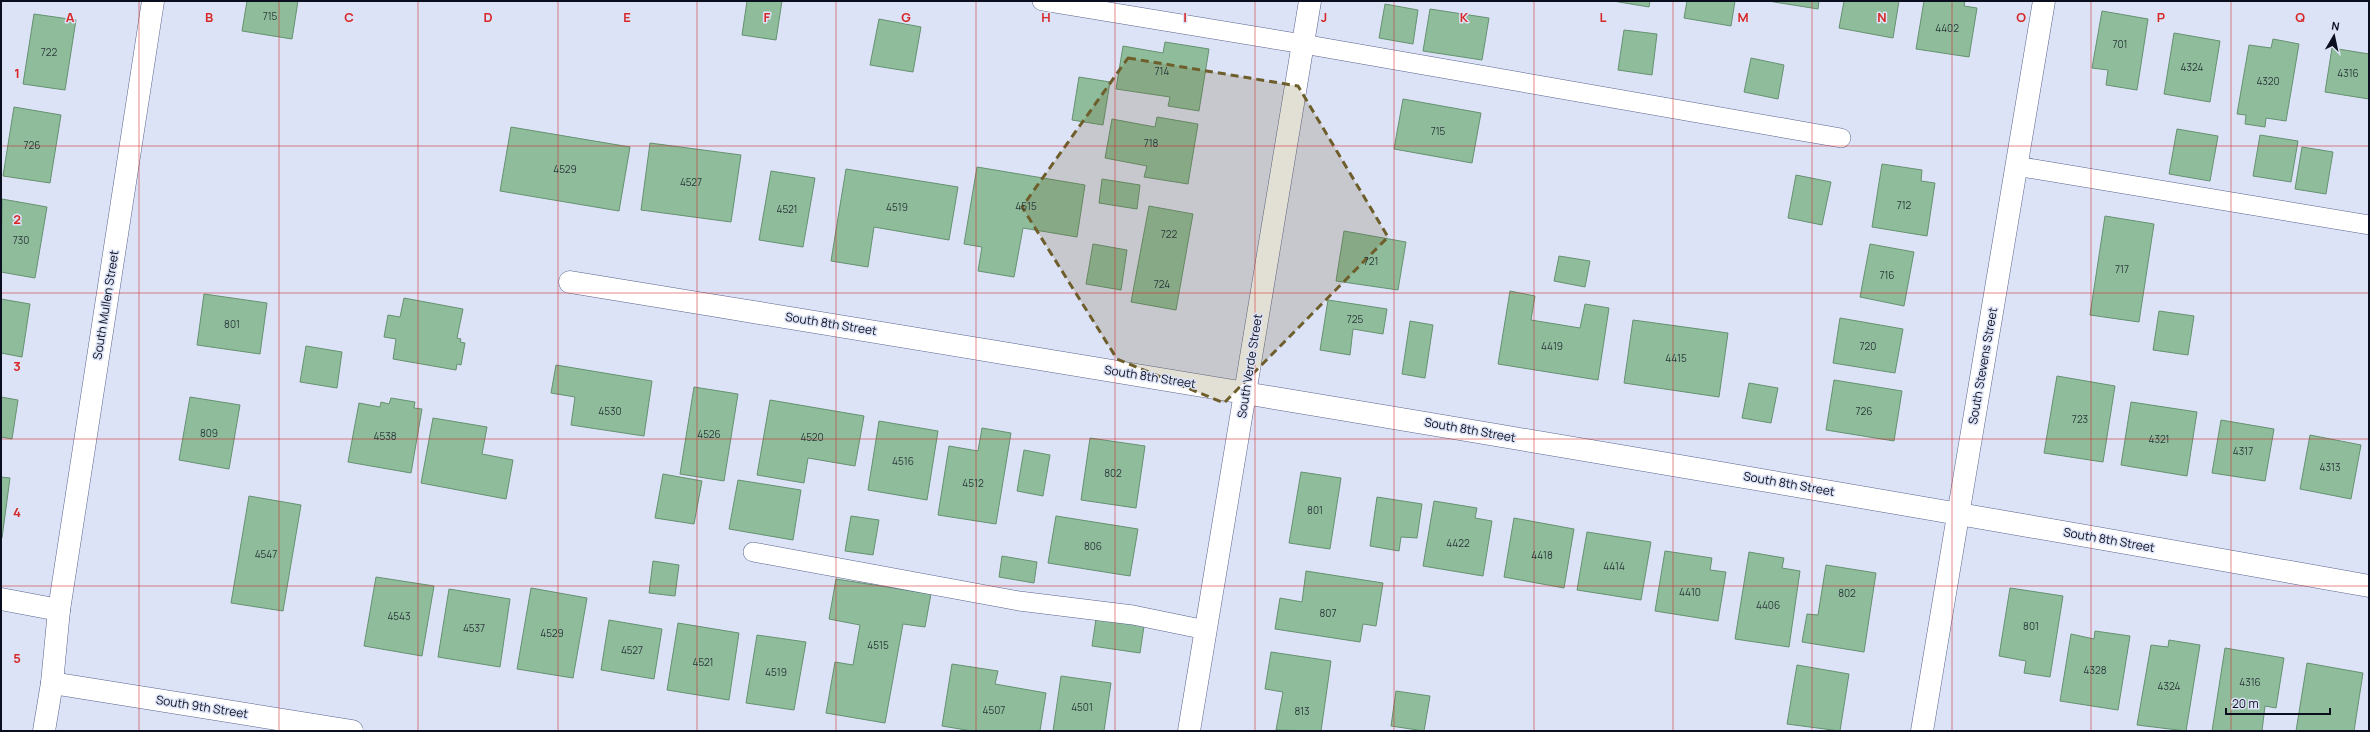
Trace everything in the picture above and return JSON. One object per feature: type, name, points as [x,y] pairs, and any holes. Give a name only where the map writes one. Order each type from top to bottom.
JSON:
[{"type":"street","name":"South Mullen Street","points":[[44,731],[52,683],[59,610],[153,1]]},
{"type":"street","name":"South Verde Street","points":[[1189,731],[1310,1]]},
{"type":"street","name":"South Stevens Street","points":[[1922,731],[2044,1]]},
{"type":"street","name":"South 8th Street","points":[[570,282],[1245,392],[1958,513],[2369,586]]},
{"type":"street","points":[[1,599],[59,610]]},
{"type":"street","name":"South 9th Street","points":[[52,683],[352,731]]},
{"type":"lane","points":[[1042,1],[1303,44],[1841,138]]},
{"type":"lane","points":[[2016,166],[2369,225]]},
{"type":"lane","points":[[753,552],[1018,601],[1133,615],[1206,630]]},
{"type":"highlighted area","points":[[1128,58],[1298,86],[1388,237],[1224,403],[1117,359],[1022,207]]},
{"type":"building","points":[[247,1],[298,1],[292,39],[242,31]]},
{"type":"building","points":[[747,1],[782,1],[776,40],[742,35]]},
{"type":"building","points":[[1613,1],[1650,1],[1649,7]]},
{"type":"building","points":[[1687,1],[1735,1],[1731,26],[1684,18]]},
{"type":"building","points":[[1768,1],[1819,1],[1818,9]]},
{"type":"building","points":[[1844,1],[1899,1],[1893,38],[1839,28]]},
{"type":"building","points":[[1924,1],[1965,1],[1964,6],[1977,8],[1969,57],[1916,49]]},
{"type":"building","points":[[1385,4],[1418,10],[1413,44],[1379,38]]},
{"type":"building","points":[[1430,9],[1489,18],[1482,60],[1423,51]]},
{"type":"building","points":[[2102,11],[2148,19],[2137,90],[2106,85],[2108,70],[2092,68]]},
{"type":"building","points":[[34,14],[76,20],[65,90],[23,84]]},
{"type":"building","points":[[879,19],[921,27],[913,72],[870,65]]},
{"type":"building","points":[[1624,30],[1657,34],[1652,75],[1618,70]]},
{"type":"building","points":[[2174,33],[2220,41],[2210,102],[2164,94]]},
{"type":"building","points":[[2273,39],[2299,44],[2286,121],[2266,118],[2265,127],[2245,124],[2246,115],[2237,114],[2249,45],[2271,48]]},
{"type":"building","points":[[1165,42],[1209,49],[1199,111],[1168,106],[1170,97],[1116,89],[1123,46],[1163,53]]},
{"type":"building","points":[[2332,48],[2369,54],[2369,99],[2325,92]]},
{"type":"building","points":[[1751,58],[1784,65],[1778,99],[1744,92]]},
{"type":"building","points":[[1079,77],[1110,82],[1103,125],[1072,120]]},
{"type":"building","points":[[1403,99],[1481,113],[1472,163],[1394,149]]},
{"type":"building","points":[[14,107],[61,115],[50,183],[3,176]]},
{"type":"building","points":[[1157,117],[1198,124],[1188,184],[1144,177],[1147,166],[1105,158],[1112,119],[1155,127]]},
{"type":"building","points":[[511,127],[630,147],[619,211],[500,191]]},
{"type":"building","points":[[2177,129],[2218,136],[2210,181],[2169,174]]},
{"type":"building","points":[[2260,135],[2298,141],[2291,182],[2253,176]]},
{"type":"building","points":[[650,143],[741,155],[731,222],[641,210]]},
{"type":"building","points":[[2302,147],[2333,152],[2326,194],[2295,189]]},
{"type":"building","points":[[1882,164],[1922,170],[1921,181],[1935,183],[1927,236],[1872,227]]},
{"type":"building","points":[[977,167],[1085,185],[1077,237],[1023,228],[1014,277],[978,271],[982,247],[964,244]]},
{"type":"building","points":[[846,169],[958,187],[949,240],[874,227],[868,267],[831,261]]},
{"type":"building","points":[[771,171],[815,178],[803,247],[759,240]]},
{"type":"building","points":[[1796,175],[1831,182],[1822,225],[1788,218]]},
{"type":"building","points":[[1102,179],[1140,185],[1137,209],[1099,203]]},
{"type":"building","points":[[2,199],[47,207],[35,278],[1,272]]},
{"type":"building","points":[[1149,206],[1193,214],[1176,310],[1131,302]]},
{"type":"building","points":[[2105,216],[2154,224],[2139,322],[2090,315]]},
{"type":"building","points":[[1344,231],[1406,242],[1398,290],[1336,281]]},
{"type":"building","points":[[1093,244],[1127,250],[1121,290],[1086,284]]},
{"type":"building","points":[[1870,244],[1914,252],[1904,306],[1860,297]]},
{"type":"building","points":[[1559,256],[1590,261],[1585,287],[1554,281]]},
{"type":"building","points":[[1510,291],[1535,296],[1531,320],[1580,328],[1585,304],[1609,308],[1598,380],[1498,364]]},
{"type":"building","points":[[204,294],[267,303],[260,354],[197,345]]},
{"type":"building","points":[[404,298],[463,309],[457,338],[461,339],[460,342],[465,343],[461,365],[457,364],[456,370],[393,359],[396,339],[384,337],[388,315],[400,317]]},
{"type":"building","points":[[1,299],[30,304],[22,357],[1,353]]},
{"type":"building","points":[[1328,300],[1387,309],[1383,334],[1353,329],[1350,355],[1320,350]]},
{"type":"building","points":[[2159,311],[2194,316],[2188,355],[2153,350]]},
{"type":"building","points":[[1840,318],[1903,329],[1895,373],[1833,363]]},
{"type":"building","points":[[1633,320],[1728,333],[1719,397],[1624,383]]},
{"type":"building","points":[[1410,321],[1433,325],[1425,378],[1402,374]]},
{"type":"building","points":[[306,346],[342,352],[337,388],[300,382]]},
{"type":"building","points":[[556,365],[652,381],[644,436],[571,425],[575,397],[551,393]]},
{"type":"building","points":[[2057,376],[2115,386],[2103,462],[2044,453]]},
{"type":"building","points":[[1834,380],[1902,391],[1894,441],[1826,430]]},
{"type":"building","points":[[1749,383],[1778,388],[1771,423],[1742,418]]},
{"type":"building","points":[[694,387],[738,394],[724,481],[680,474]]},
{"type":"building","points":[[1,397],[18,400],[12,439],[1,437]]},
{"type":"building","points":[[190,397],[240,405],[229,469],[179,460]]},
{"type":"building","points":[[391,398],[415,402],[414,408],[422,409],[411,473],[348,462],[359,403],[380,407],[381,402],[389,404]]},
{"type":"building","points":[[770,400],[864,416],[855,466],[808,458],[804,483],[757,475]]},
{"type":"building","points":[[2131,402],[2197,412],[2187,476],[2121,465]]},
{"type":"building","points":[[433,418],[487,427],[482,454],[513,460],[506,499],[421,483]]},
{"type":"building","points":[[2221,420],[2274,429],[2265,481],[2212,473]]},
{"type":"building","points":[[879,421],[938,431],[927,500],[868,490]]},
{"type":"building","points":[[982,428],[1011,433],[996,524],[938,515],[949,446],[978,451]]},
{"type":"building","points":[[2310,435],[2361,445],[2351,499],[2300,489]]},
{"type":"building","points":[[1090,438],[1145,446],[1136,508],[1081,500]]},
{"type":"building","points":[[1024,450],[1050,455],[1043,496],[1017,491]]},
{"type":"building","points":[[1301,472],[1341,478],[1330,549],[1289,543]]},
{"type":"building","points":[[663,474],[702,481],[694,524],[655,518]]},
{"type":"building","points":[[1,477],[10,478],[2,538],[1,538]]},
{"type":"building","points":[[738,480],[801,490],[793,540],[729,529]]},
{"type":"building","points":[[249,496],[301,505],[283,611],[231,603]]},
{"type":"building","points":[[1377,497],[1422,504],[1417,538],[1401,537],[1399,551],[1370,546]]},
{"type":"building","points":[[1434,501],[1477,508],[1475,518],[1492,521],[1483,576],[1423,566]]},
{"type":"building","points":[[851,516],[879,520],[873,555],[845,551]]},
{"type":"building","points":[[1056,516],[1138,529],[1130,576],[1048,563]]},
{"type":"building","points":[[1514,518],[1574,529],[1564,588],[1504,577]]},
{"type":"building","points":[[1587,532],[1651,542],[1641,600],[1577,590]]},
{"type":"building","points":[[1665,551],[1712,558],[1710,570],[1726,572],[1718,621],[1655,611]]},
{"type":"building","points":[[1749,552],[1784,558],[1782,568],[1800,571],[1789,647],[1735,639]]},
{"type":"building","points":[[1002,556],[1037,562],[1034,583],[999,577]]},
{"type":"building","points":[[653,561],[679,565],[675,596],[649,593]]},
{"type":"building","points":[[1826,565],[1876,573],[1864,652],[1802,642],[1807,614],[1818,615]]},
{"type":"building","points":[[1306,571],[1383,583],[1376,626],[1363,624],[1360,642],[1275,629],[1280,598],[1302,602]]},
{"type":"building","points":[[376,577],[434,586],[422,656],[364,646]]},
{"type":"building","points":[[836,579],[931,594],[925,627],[903,624],[885,723],[826,713],[835,662],[853,665],[860,625],[829,619]]},
{"type":"building","points":[[531,588],[587,598],[573,678],[517,669]]},
{"type":"building","points":[[2010,588],[2063,596],[2050,677],[2024,673],[2026,661],[1999,656]]},
{"type":"building","points":[[449,589],[510,599],[500,667],[438,657]]},
{"type":"building","points":[[1096,619],[1144,626],[1140,653],[1092,646]]},
{"type":"building","points":[[609,620],[662,629],[654,679],[601,670]]},
{"type":"building","points":[[678,623],[739,633],[729,700],[667,690]]},
{"type":"building","points":[[2095,631],[2130,636],[2118,710],[2060,701],[2071,634],[2094,639]]},
{"type":"building","points":[[757,635],[806,642],[794,710],[746,703]]},
{"type":"building","points":[[2169,640],[2200,645],[2186,731],[2137,725],[2151,645],[2168,647]]},
{"type":"building","points":[[2225,648],[2284,658],[2276,708],[2265,706],[2262,731],[2212,731]]},
{"type":"building","points":[[1271,652],[1331,661],[1321,731],[1276,730],[1283,692],[1265,689]]},
{"type":"building","points":[[2307,663],[2363,673],[2354,731],[2296,731]]},
{"type":"building","points":[[952,664],[998,671],[995,684],[1046,693],[1040,731],[972,731],[942,726]]},
{"type":"building","points":[[1797,665],[1849,674],[1840,731],[1787,724]]},
{"type":"building","points":[[1061,676],[1111,683],[1104,731],[1053,731]]},
{"type":"building","points":[[1396,691],[1430,696],[1424,731],[1391,726]]}]
